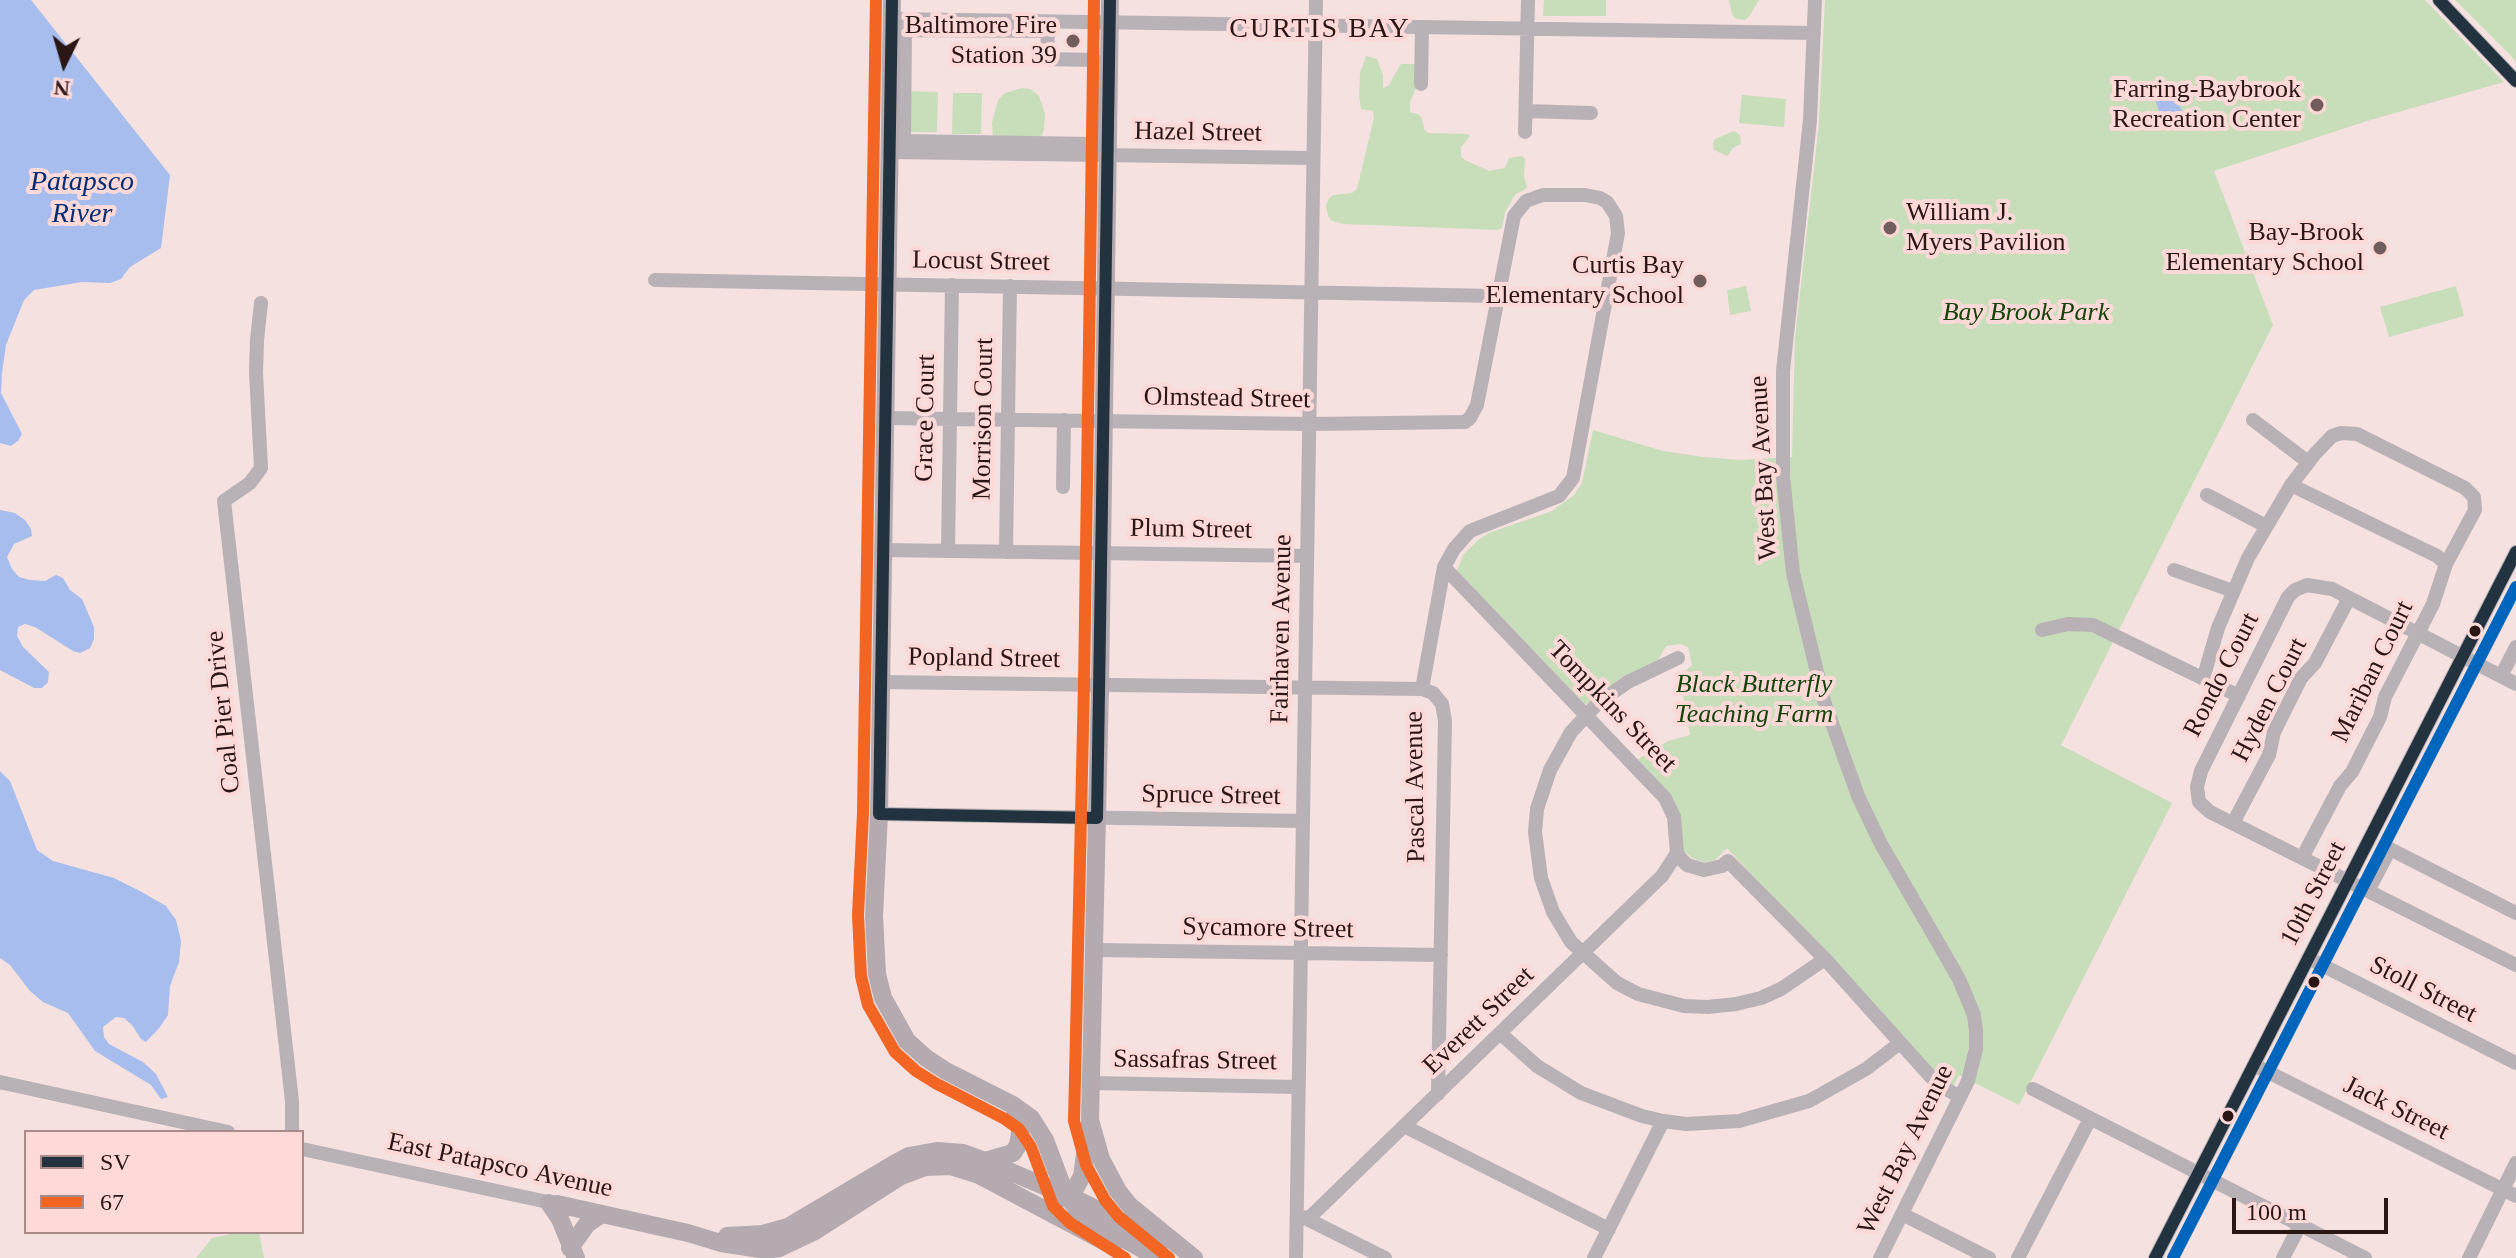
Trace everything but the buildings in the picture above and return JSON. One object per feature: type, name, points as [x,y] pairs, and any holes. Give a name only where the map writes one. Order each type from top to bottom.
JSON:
[{"type":"main road","points":[[1066,1196],[1082,1176],[1092,1083],[1105,288],[1100,150],[1110,0]]},
{"type":"main road","points":[[892,9],[879,814],[874,949],[877,974],[883,998],[907,1041],[926,1058],[1031,1118],[1039,1129],[1066,1196],[1103,1227],[1158,1258]]},
{"type":"main road","points":[[982,1168],[1013,1153],[1018,1145],[1021,1127],[1013,1105]]},
{"type":"main road","points":[[1090,1120],[1107,1173],[1118,1191],[1130,1206],[1193,1258]]},
{"type":"main road","name":"East Patapsco Avenue","points":[[553,1204],[688,1233],[749,1236],[788,1227],[808,1218],[894,1164],[921,1153],[951,1152],[982,1168],[1046,1212],[1137,1258]]},
{"type":"main road","name":"East Patapsco Avenue","points":[[982,1168],[1082,1202],[1193,1258]]},
{"type":"main road","points":[[553,1204],[571,1255]]},
{"type":"main road","points":[[571,1255],[582,1230],[600,1215]]},
{"type":"street","name":"Fairhaven Avenue","points":[[1296,1258],[1302,1216],[1298,1087],[1316,0]]},
{"type":"street","points":[[1525,132],[1528,0]]},
{"type":"street","name":"West Bay Avenue","points":[[1815,0],[1808,134],[1783,371],[1783,476],[1793,573],[1824,701],[1858,796],[1881,844],[1959,979],[1974,1015],[1976,1049],[1968,1081],[1880,1258]]},
{"type":"street","points":[[2439,0],[2516,81]]},
{"type":"street","points":[[892,9],[1109,22],[1814,33]]},
{"type":"street","points":[[1421,84],[1422,27]]},
{"type":"street","points":[[905,30],[1048,31],[1047,59],[1095,60],[1100,150],[904,141],[905,30]]},
{"type":"street","points":[[1526,111],[1591,113]]},
{"type":"street","name":"Hazel Street","points":[[890,152],[1100,150],[1313,158]]},
{"type":"street","name":"Pascal Avenue","points":[[1438,1094],[1445,721],[1438,697],[1422,689],[1444,567],[1454,549],[1470,531],[1549,502],[1559,496],[1573,478],[1618,233],[1616,216],[1607,202],[1585,195],[1553,194],[1526,201],[1514,216],[1497,296]]},
{"type":"street","name":"Locust Street","points":[[655,280],[1497,296]]},
{"type":"street","name":"Grace Court","points":[[948,551],[952,285]]},
{"type":"street","name":"Morrison Court","points":[[1006,552],[1010,286]]},
{"type":"street","name":"Olmstead Street","points":[[885,418],[1458,423],[1470,418],[1477,405],[1497,296]]},
{"type":"street","name":"Coal Pier Drive","points":[[261,303],[256,372],[261,468],[250,483],[224,501],[292,1101],[292,1130]]},
{"type":"street","points":[[1063,487],[1064,420]]},
{"type":"street","points":[[2203,679],[2233,591],[2266,526],[2308,462],[2253,420]]},
{"type":"street","name":"Mariban Court","points":[[2302,858],[2380,717],[2385,697],[2433,604],[2446,564],[2475,510],[2474,497],[2465,488],[2357,434],[2341,433],[2325,442],[2308,462]]},
{"type":"street","points":[[2291,485],[2437,556],[2446,564]]},
{"type":"street","points":[[2207,495],[2266,526]]},
{"type":"street","name":"Plum Street","points":[[883,550],[1307,556]]},
{"type":"street","name":"10th Street","points":[[2155,1258],[2516,552]]},
{"type":"street","name":"Tompkins Street","points":[[1444,567],[1671,806],[1677,828],[1677,853]]},
{"type":"street","points":[[2174,570],[2233,591]]},
{"type":"street","name":"Rondo Court","points":[[2233,823],[2210,812],[2197,797],[2198,779],[2288,597],[2307,585],[2332,589],[2349,598]]},
{"type":"street","points":[[2349,598],[2516,684]]},
{"type":"street","name":"Hyden Court","points":[[2233,823],[2269,755],[2274,732],[2301,678],[2315,663],[2349,598]]},
{"type":"street","points":[[2042,630],[2081,623],[2093,625],[2239,696]]},
{"type":"street","points":[[2501,676],[2516,647]]},
{"type":"street","points":[[1678,658],[1612,691],[1571,732],[1550,770],[1537,809],[1535,832],[1546,895],[1561,928],[1583,955],[1617,983],[1638,994],[1684,1006],[1736,1004],[1771,994],[1825,959]]},
{"type":"street","name":"Popland Street","points":[[881,682],[1422,689]]},
{"type":"street","name":"Spruce Street","points":[[879,814],[1303,821]]},
{"type":"street","points":[[2233,823],[2516,965]]},
{"type":"street","points":[[2368,891],[2390,849],[2516,913]]},
{"type":"street","points":[[1677,853],[1687,865],[1704,870],[1714,869],[1728,861],[1825,959],[1941,1086],[1960,1097]]},
{"type":"street","name":"Everett Street","points":[[1302,1216],[1404,1126],[1583,955],[1662,876],[1677,853]]},
{"type":"street","name":"Sycamore Street","points":[[1095,950],[1441,955]]},
{"type":"street","name":"Stoll Street","points":[[2308,958],[2516,1063]]},
{"type":"street","points":[[1501,1034],[1537,1066],[1581,1093],[1663,1121],[1711,1124],[1739,1121],[1809,1101],[1844,1083],[1900,1043]]},
{"type":"street","name":"Jack Street","points":[[2254,1065],[2510,1193]]},
{"type":"street","points":[[0,1082],[219,1130]]},
{"type":"street","name":"Sassafras Street","points":[[1092,1083],[1298,1087]]},
{"type":"street","points":[[2033,1089],[2365,1258]]},
{"type":"street","points":[[2018,1258],[2090,1119]]},
{"type":"street","points":[[1594,1258],[1663,1121]]},
{"type":"street","points":[[1404,1126],[1609,1229]]},
{"type":"street","name":"East Patapsco Avenue","points":[[304,1149],[553,1204]]},
{"type":"street","points":[[2469,1258],[2510,1193],[2516,1163]]},
{"type":"street","points":[[1902,1214],[1989,1258]]},
{"type":"street","points":[[1302,1216],[1385,1258]]},
{"type":"street","points":[[2283,1258],[2300,1225]]},
{"type":"green space","points":[[1544,0],[1606,0],[1606,16],[1543,16]]},
{"type":"green space","points":[[1729,0],[1759,0],[1745,20],[1732,15]]},
{"type":"green space","name":"Bay Brook Park","points":[[1825,0],[2425,0],[2504,82],[2367,121],[2214,171],[2273,325],[2061,745],[2172,803],[2019,1105],[1959,1075],[1953,1087],[1931,1071],[1727,848],[1715,860],[1705,862],[1686,853],[1681,846],[1678,809],[1635,761],[1668,741],[1690,735],[1680,676],[1692,665],[1688,647],[1681,644],[1666,646],[1656,663],[1585,704],[1457,571],[1463,555],[1478,540],[1489,533],[1552,511],[1574,495],[1582,483],[1593,430],[1663,451],[1704,457],[1739,460],[1792,457],[1795,338],[1819,123]]},
{"type":"green space","points":[[2455,0],[2516,0],[2516,62],[2511,56]]},
{"type":"green space","points":[[1366,56],[1377,59],[1383,75],[1383,88],[1388,86],[1401,64],[1415,64],[1416,87],[1410,112],[1422,118],[1428,133],[1470,136],[1461,147],[1461,157],[1465,160],[1489,171],[1505,168],[1509,158],[1522,156],[1525,159],[1527,188],[1515,195],[1505,212],[1502,228],[1345,224],[1332,221],[1328,216],[1326,205],[1329,198],[1357,189],[1374,118],[1373,111],[1361,109],[1359,96],[1360,73]]},
{"type":"green space","points":[[1030,89],[1039,96],[1045,114],[1041,137],[993,136],[992,123],[998,100],[1005,93]]},
{"type":"green space","points":[[906,91],[938,92],[937,132],[905,132]]},
{"type":"green space","points":[[953,93],[982,93],[981,134],[952,134]]},
{"type":"green space","points":[[1742,95],[1786,99],[1784,127],[1739,123]]},
{"type":"green space","points":[[1734,131],[1740,135],[1741,144],[1727,156],[1714,150],[1715,139]]},
{"type":"green space","points":[[1746,286],[1751,311],[1730,315],[1727,290]]},
{"type":"green space","points":[[2456,286],[2464,316],[2389,337],[2380,307]]},
{"type":"green space","points":[[259,1234],[264,1258],[196,1258],[212,1238]]},
{"type":"water","name":"Patapsco River","points":[[0,0],[31,0],[170,175],[161,248],[130,267],[121,279],[110,283],[82,282],[34,290],[24,300],[6,345],[2,373],[1,393],[22,434],[11,446],[0,443]]},
{"type":"water","points":[[2174,89],[2185,120],[2164,127],[2154,95]]},
{"type":"water","points":[[0,510],[15,513],[31,529],[32,536],[14,544],[7,557],[12,569],[19,577],[30,580],[45,581],[56,575],[63,578],[70,590],[82,599],[94,627],[90,648],[80,653],[35,627],[25,624],[18,627],[17,636],[23,647],[49,672],[48,682],[42,688],[34,688],[0,670]]},
{"type":"water","points":[[0,771],[10,781],[37,850],[53,861],[114,878],[140,891],[166,906],[176,920],[181,941],[179,962],[170,986],[168,1015],[160,1027],[146,1042],[124,1018],[116,1017],[103,1027],[109,1044],[143,1062],[156,1074],[168,1097],[161,1099],[151,1085],[95,1051],[68,1013],[43,1002],[0,958]]},
{"type":"transit line","name":"67","points":[[876,0],[863,813],[858,915],[861,976],[868,1005],[895,1052],[916,1071],[1019,1129],[1031,1147],[1053,1206],[1070,1223],[1125,1258]]},
{"type":"transit line","name":"SV","points":[[879,814],[892,0]]},
{"type":"transit line","name":"67","points":[[1094,0],[1074,1121],[1086,1165],[1105,1200],[1119,1217],[1169,1258]]},
{"type":"transit line","name":"SV","points":[[1097,818],[1110,0]]},
{"type":"transit line","name":"SV","points":[[2439,0],[2516,81]]},
{"type":"transit line","name":"SV","points":[[2155,1258],[2516,552]]},
{"type":"transit line","points":[[2173,1258],[2516,587]]},
{"type":"transit line","name":"SV","points":[[879,814],[1097,818]]},
{"type":"place","name":"Baltimore Fire Station 39","points":[[1073,41]]},
{"type":"place","name":"Farring-Baybrook Recreation Center","points":[[2317,105]]},
{"type":"place","name":"William J. Myers Pavilion","points":[[1890,228]]},
{"type":"place","name":"Bay-Brook Elementary School","points":[[2380,248]]},
{"type":"place","name":"Curtis Bay Elementary School","points":[[1700,281]]},
{"type":"district","name":"CURTIS BAY","points":[[1320,30]]},
{"type":"park label","name":"Black Butterfly Teaching Farm","points":[[1754,700]]}]
